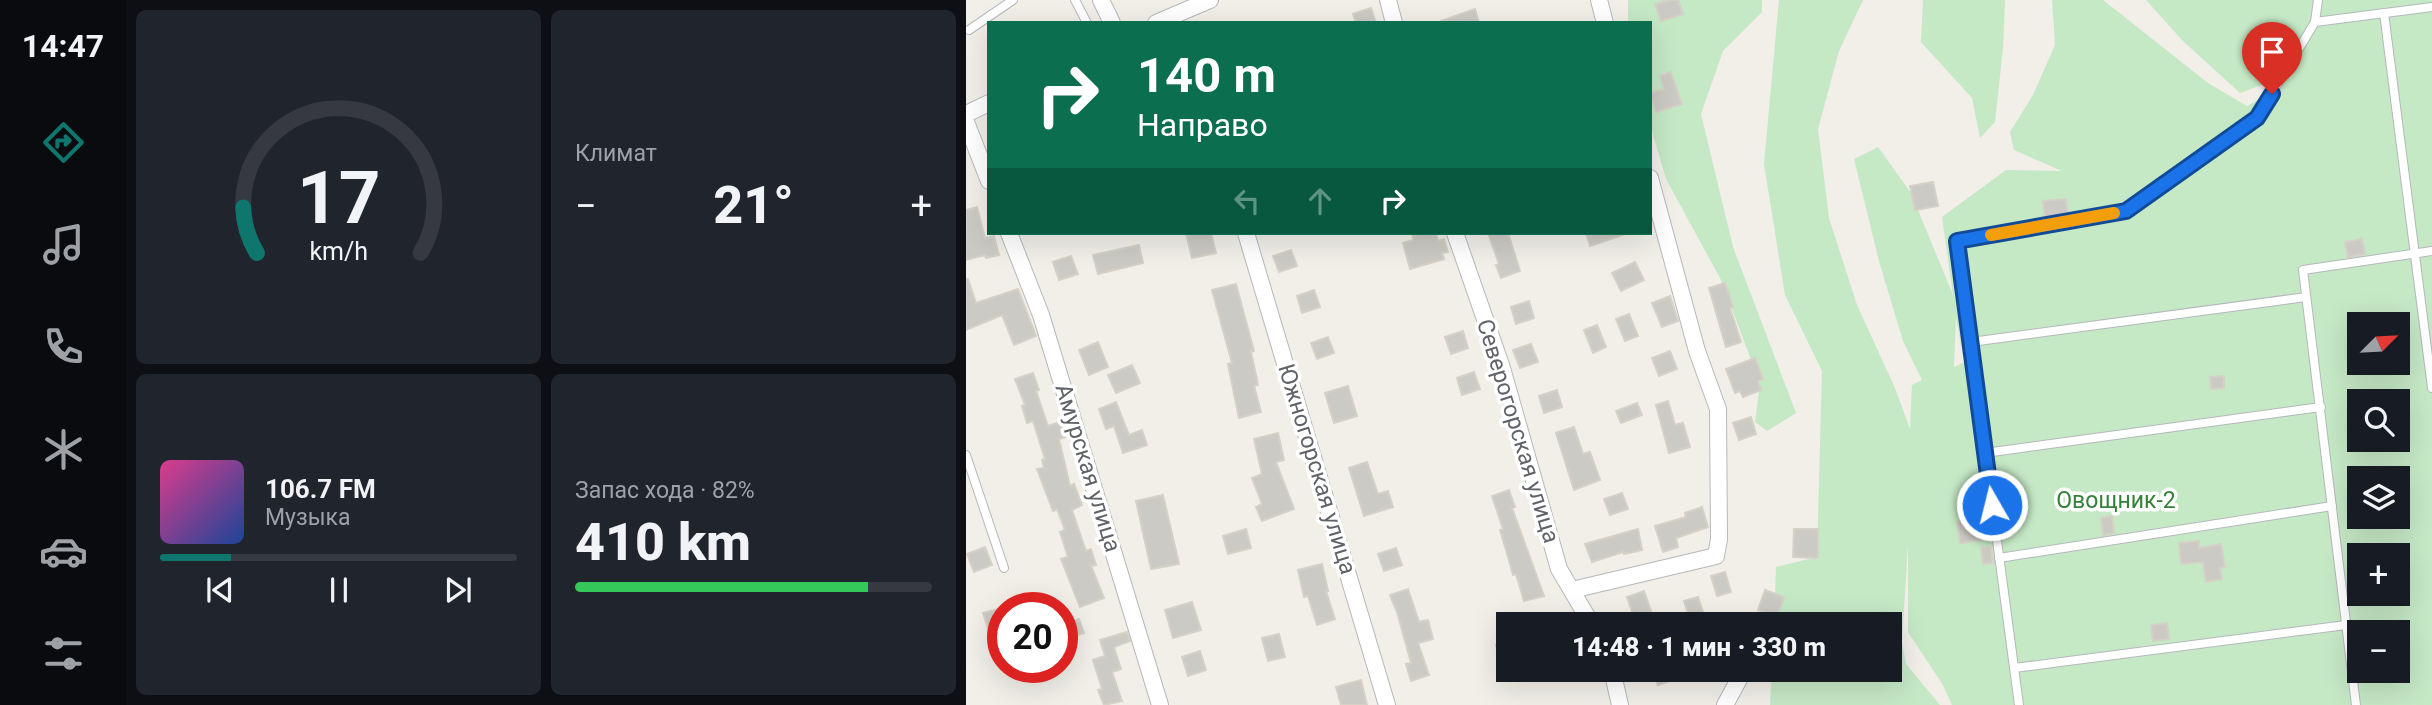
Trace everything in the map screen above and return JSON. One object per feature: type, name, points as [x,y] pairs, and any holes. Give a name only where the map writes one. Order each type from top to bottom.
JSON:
[{"type":"street","points":[[1101,0],[1111,21]]},
{"type":"street","points":[[1182,18],[1210,0]]},
{"type":"street","points":[[1388,0],[1393,21]]},
{"type":"street","points":[[1599,0],[1604,21]]},
{"type":"street","points":[[966,114],[987,104]]},
{"type":"street","points":[[966,122],[987,176]]},
{"type":"street","points":[[1572,590],[1716,556],[1720,539],[1718,409],[1697,351],[1652,185]]},
{"type":"street","name":"Амурская улица","points":[[1010,235],[1041,315],[1160,705]]},
{"type":"street","name":"Южногорская улица","points":[[1248,235],[1387,705]]},
{"type":"street","name":"Северогорская улица","points":[[1456,235],[1502,368],[1559,569],[1585,612]]},
{"type":"street","points":[[1615,682],[1620,705]]},
{"type":"street","points":[[1726,705],[1738,682]]},
{"type":"lane","points":[[969,30],[1013,0]]},
{"type":"lane","points":[[1075,0],[1086,21]]},
{"type":"lane","points":[[2019,705],[1957,241],[2126,211],[2257,118],[2315,22],[2319,0]]},
{"type":"lane","points":[[2315,22],[2432,7]]},
{"type":"lane","points":[[2384,13],[2432,388]]},
{"type":"lane","points":[[2356,705],[2303,270],[2432,251]]},
{"type":"lane","points":[[1971,342],[2306,298]]},
{"type":"lane","points":[[1985,453],[2321,407]]},
{"type":"lane","points":[[966,455],[1004,568]]},
{"type":"lane","points":[[1999,558],[2332,506]]},
{"type":"lane","points":[[2014,668],[2346,625]]},
{"type":"green space","points":[[1628,0],[1762,0],[1762,12],[1723,51],[1701,114],[1733,247],[1796,413],[1767,431],[1755,422],[1760,383],[1720,278],[1666,179],[1652,131],[1652,21],[1628,21]]},
{"type":"green space","name":"Овощник-2","points":[[1779,0],[1863,0],[1839,51],[1818,129],[1829,218],[1857,305],[1895,388],[1910,429],[1912,385],[1922,380],[1903,341],[1879,261],[1854,159],[1878,147],[1911,193],[1953,295],[1942,217],[2006,170],[2062,171],[2014,150],[2010,132],[2033,95],[2055,45],[2052,0],[2103,0],[2208,83],[2247,106],[2267,94],[2269,82],[2240,93],[2183,41],[2146,0],[2432,0],[2432,705],[1952,705],[1943,685],[1908,632],[1908,544],[1902,642],[1902,612],[1774,612],[1776,567],[1817,557],[1822,371],[1785,295],[1764,164]],"holes":[[[1956,317],[1964,362],[1955,367],[1954,366]]]},
{"type":"green space","points":[[1923,0],[2005,0],[1995,122],[1980,138],[1972,98],[1921,42]]},
{"type":"green space","points":[[1902,642],[1906,664],[1940,705],[1770,705],[1771,682],[1902,682]]},
{"type":"building","points":[[1678,0],[1683,14],[1661,21],[1655,4]]},
{"type":"building","points":[[1371,8],[1375,21],[1355,21],[1353,14]]},
{"type":"building","points":[[1475,9],[1478,21],[1441,21]]},
{"type":"building","points":[[1671,72],[1682,104],[1656,112],[1652,92],[1664,89],[1660,76]]},
{"type":"building","points":[[1933,182],[1938,206],[1915,210],[1910,186]]},
{"type":"building","points":[[2066,199],[2068,215],[2045,219],[2043,201]]},
{"type":"building","points":[[977,207],[985,238],[994,236],[999,255],[966,260],[966,210]]},
{"type":"building","points":[[1186,235],[1212,235],[1216,253],[1192,258]]},
{"type":"building","points":[[1412,235],[1436,235],[1438,241],[1444,239],[1448,252],[1442,253],[1444,259],[1410,269],[1403,243],[1414,240]]},
{"type":"building","points":[[1489,235],[1509,235],[1520,271],[1501,278],[1496,265],[1499,264]]},
{"type":"building","points":[[1587,235],[1623,235],[1590,246]]},
{"type":"building","points":[[2362,239],[2365,254],[2348,257],[2345,242]]},
{"type":"building","points":[[1139,245],[1143,263],[1098,274],[1093,255]]},
{"type":"building","points":[[1291,250],[1297,266],[1279,272],[1273,256]]},
{"type":"building","points":[[1071,256],[1078,274],[1059,280],[1053,262]]},
{"type":"building","points":[[1635,262],[1644,280],[1621,291],[1612,273]]},
{"type":"building","points":[[966,279],[976,303],[1018,289],[1036,336],[1014,345],[1002,315],[966,330]]},
{"type":"building","points":[[1725,283],[1741,342],[1726,347],[1709,288]]},
{"type":"building","points":[[1236,284],[1254,351],[1251,352],[1258,385],[1254,386],[1261,412],[1239,418],[1228,364],[1232,363],[1212,290]]},
{"type":"building","points":[[1314,290],[1320,307],[1302,313],[1297,296]]},
{"type":"building","points":[[1670,296],[1678,321],[1662,327],[1652,303]]},
{"type":"building","points":[[1529,301],[1534,318],[1516,324],[1511,307]]},
{"type":"building","points":[[1629,314],[1638,336],[1625,341],[1616,319]]},
{"type":"building","points":[[1597,325],[1606,347],[1593,353],[1584,330]]},
{"type":"building","points":[[1463,331],[1468,348],[1451,354],[1445,337]]},
{"type":"building","points":[[1328,337],[1334,353],[1317,359],[1311,343]]},
{"type":"building","points":[[1098,342],[1108,367],[1089,375],[1079,350]]},
{"type":"building","points":[[1531,344],[1538,362],[1520,368],[1513,350]]},
{"type":"building","points":[[1670,351],[1677,369],[1659,376],[1652,358]]},
{"type":"building","points":[[1755,358],[1763,379],[1758,381],[1761,390],[1743,397],[1740,391],[1735,393],[1726,369]]},
{"type":"building","points":[[1132,365],[1140,383],[1116,393],[1108,375]]},
{"type":"building","points":[[1474,372],[1480,389],[1462,395],[1457,378]]},
{"type":"building","points":[[1033,373],[1048,426],[1060,422],[1065,437],[1059,439],[1070,486],[1074,484],[1082,505],[1072,510],[1086,551],[1091,549],[1096,565],[1091,566],[1104,598],[1080,607],[1078,592],[1074,592],[1061,559],[1068,557],[1060,532],[1065,530],[1057,509],[1053,511],[1037,469],[1044,468],[1042,460],[1045,459],[1033,421],[1027,423],[1022,406],[1025,405],[1015,379]]},
{"type":"building","points":[[2224,376],[2224,388],[2211,389],[2210,377]]},
{"type":"building","points":[[1348,386],[1357,416],[1334,423],[1325,393]]},
{"type":"building","points":[[1557,390],[1562,407],[1544,413],[1539,396]]},
{"type":"building","points":[[1668,401],[1675,425],[1683,423],[1690,447],[1669,453],[1656,405]]},
{"type":"building","points":[[1116,402],[1129,435],[1142,430],[1147,445],[1123,453],[1114,426],[1106,429],[1099,409]]},
{"type":"building","points":[[1637,403],[1642,415],[1621,423],[1616,411]]},
{"type":"building","points":[[1751,417],[1756,434],[1739,440],[1733,423]]},
{"type":"building","points":[[1574,427],[1583,454],[1590,452],[1600,480],[1574,490],[1556,433]]},
{"type":"building","points":[[1278,433],[1284,460],[1276,462],[1294,509],[1262,521],[1256,507],[1262,504],[1252,478],[1262,474],[1254,439]]},
{"type":"building","points":[[1367,462],[1378,494],[1388,491],[1393,507],[1364,516],[1349,468]]},
{"type":"building","points":[[1509,490],[1515,507],[1512,508],[1544,596],[1524,601],[1516,574],[1513,575],[1500,530],[1503,529],[1492,496]]},
{"type":"building","points":[[1622,493],[1628,509],[1610,515],[1604,499]]},
{"type":"building","points":[[1163,495],[1179,564],[1151,569],[1136,501]]},
{"type":"building","points":[[1702,507],[1708,527],[1676,538],[1678,547],[1663,552],[1655,526],[1686,517],[1685,513]]},
{"type":"building","points":[[2112,516],[2114,533],[2103,535],[2101,518]]},
{"type":"building","points":[[1986,519],[1989,539],[1960,543],[1957,522]]},
{"type":"building","points":[[1246,529],[1251,548],[1228,554],[1223,536]]},
{"type":"building","points":[[1638,529],[1642,550],[1623,552],[1592,562],[1585,544]]},
{"type":"building","points":[[1794,529],[1818,529],[1818,558],[1793,557]]},
{"type":"building","points":[[2199,541],[2199,548],[2221,544],[2225,567],[2220,568],[2222,579],[2206,582],[2203,562],[2181,564],[2179,543]]},
{"type":"building","points":[[985,547],[992,565],[974,572],[967,554]]},
{"type":"building","points":[[1991,547],[1993,563],[1983,564],[1981,548]]},
{"type":"building","points":[[1396,548],[1402,565],[1384,571],[1378,554]]},
{"type":"building","points":[[1322,564],[1326,591],[1335,619],[1317,625],[1308,596],[1304,597],[1298,570]]},
{"type":"building","points":[[1725,572],[1731,592],[1717,596],[1711,576]]},
{"type":"building","points":[[1408,589],[1419,622],[1428,620],[1433,639],[1418,643],[1429,675],[1411,681],[1406,664],[1411,663],[1390,595]]},
{"type":"building","points":[[1765,590],[1784,597],[1779,612],[1758,610]]},
{"type":"building","points":[[1644,591],[1651,611],[1632,612],[1627,597]]},
{"type":"building","points":[[1698,597],[1703,612],[1687,612],[1684,601]]},
{"type":"building","points":[[1192,602],[1201,630],[1173,638],[1165,610]]},
{"type":"building","points":[[1078,619],[1084,633],[1078,635]]},
{"type":"building","points":[[2167,623],[2169,639],[2153,641],[2151,625]]},
{"type":"building","points":[[1127,632],[1130,641],[1114,647],[1121,669],[1112,672],[1122,701],[1104,705],[1098,690],[1102,689],[1093,660],[1105,656],[1100,640]]},
{"type":"building","points":[[1279,634],[1285,657],[1268,661],[1262,638]]},
{"type":"building","points":[[1200,651],[1206,670],[1188,676],[1182,657]]},
{"type":"building","points":[[1361,680],[1367,705],[1341,705],[1336,687]]},
{"type":"slow traffic","points":[[1991,235],[2114,213]]},
{"type":"route","points":[[1992,505],[1957,241],[2126,211],[2257,118],[2272,94]]}]
